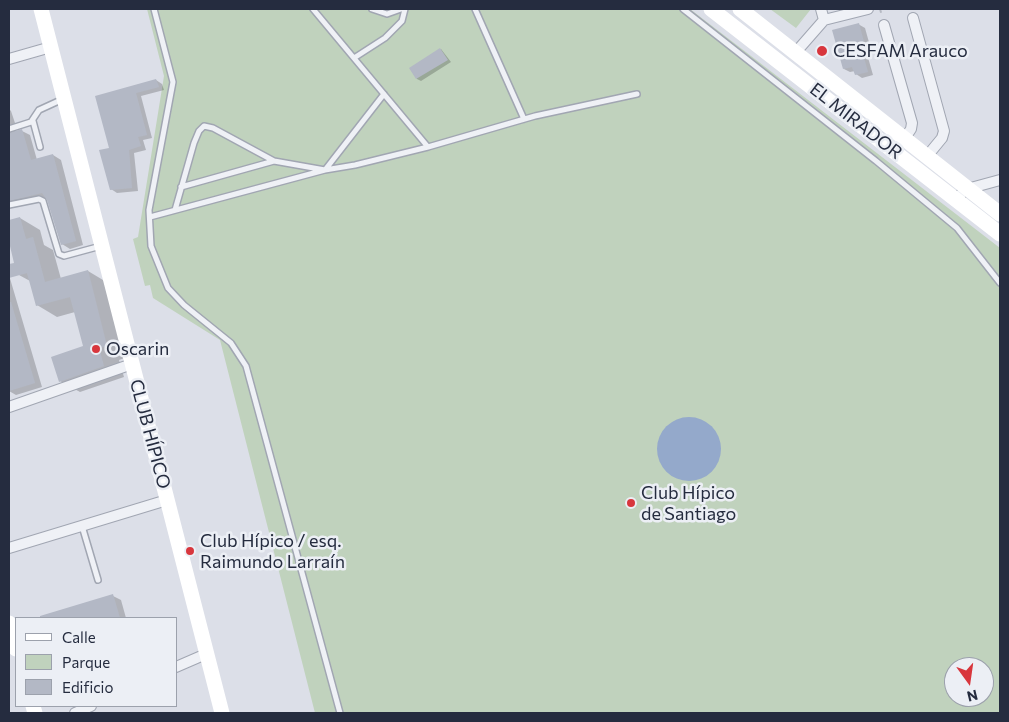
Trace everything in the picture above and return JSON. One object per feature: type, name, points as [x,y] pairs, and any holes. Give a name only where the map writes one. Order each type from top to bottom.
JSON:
[{"type":"main road","name":"CLUB HÍPICO","points":[[41,9],[222,713]]},
{"type":"main road","name":"EL MIRADOR","points":[[711,9],[1000,234]]},
{"type":"main road","name":"EL MIRADOR","points":[[740,9],[1000,214]]},
{"type":"main road","points":[[756,43],[767,30]]},
{"type":"main road","points":[[9,623],[15,645]]},
{"type":"street","points":[[821,9],[824,20]]},
{"type":"street","points":[[796,52],[824,20],[868,9]]},
{"type":"street","points":[[914,18],[944,131],[942,138],[928,156]]},
{"type":"street","points":[[884,25],[912,123],[911,129],[905,138]]},
{"type":"street","points":[[9,59],[51,47]]},
{"type":"street","points":[[956,199],[967,188],[1000,180]]},
{"type":"street","points":[[9,407],[132,364]]},
{"type":"street","points":[[9,548],[167,500]]},
{"type":"street","points":[[178,666],[206,654]]},
{"type":"street","points":[[75,713],[89,707]]},
{"type":"lane","points":[[154,9],[173,82],[166,112],[150,217],[151,246],[168,288],[184,305],[231,343],[246,366],[340,713]]},
{"type":"lane","points":[[313,9],[428,147]]},
{"type":"lane","points":[[372,9],[387,14],[400,9]]},
{"type":"lane","points":[[354,58],[391,32],[402,21],[405,9]]},
{"type":"lane","points":[[475,9],[524,119]]},
{"type":"lane","points":[[683,9],[876,161],[957,228],[1000,283]]},
{"type":"lane","points":[[325,170],[384,94]]},
{"type":"lane","points":[[150,217],[325,170],[428,147],[524,119],[637,94]]},
{"type":"lane","points":[[40,147],[33,121],[39,110],[65,98]]},
{"type":"lane","points":[[9,128],[33,121]]},
{"type":"lane","points":[[175,210],[194,143],[199,131],[204,126],[213,128],[274,161],[325,170]]},
{"type":"lane","points":[[181,187],[274,161]]},
{"type":"lane","points":[[9,205],[41,199],[59,254],[64,256],[102,246]]},
{"type":"lane","points":[[82,526],[98,580]]},
{"type":"green space","name":"Club Hípico de Santiago","points":[[147,9],[690,9],[1000,248],[1000,713],[315,713],[220,340],[153,298],[150,285],[145,286],[133,239],[138,237],[164,76]]},
{"type":"green space","points":[[770,9],[811,9],[796,28]]},
{"type":"water","points":[[683,417],[695,417],[712,426],[719,437],[721,449],[719,461],[712,472],[695,481],[683,481],[671,476],[662,467],[657,455],[657,443],[662,431],[671,422]]},
{"type":"building","points":[[859,23],[866,50],[862,51],[868,72],[855,75],[852,67],[843,69],[832,30]]},
{"type":"building","points":[[440,48],[448,60],[416,79],[409,68]]},
{"type":"building","points":[[156,79],[159,87],[136,93],[147,135],[138,137],[141,146],[129,150],[132,188],[110,190],[99,150],[109,148],[95,96]]},
{"type":"building","points":[[22,129],[31,160],[53,154],[76,241],[61,245],[47,200],[42,193],[9,201],[9,133]]},
{"type":"building","points":[[20,217],[26,239],[33,237],[45,282],[88,270],[107,346],[99,348],[104,366],[59,382],[51,357],[83,346],[70,297],[36,306],[27,273],[9,278],[9,264],[14,263],[9,242],[9,220]]},
{"type":"building","points":[[9,302],[11,302],[35,383],[9,391]]},
{"type":"building","points":[[113,594],[120,617],[40,617]]},
{"type":"place","name":"CESFAM Arauco","points":[[822,51]]},
{"type":"place","name":"Oscarin","points":[[96,349]]},
{"type":"place","name":"Club Hípico de Santiago","points":[[631,503]]},
{"type":"place","name":"Club Hípico / esq. Raimundo Larraín","points":[[190,551]]}]
